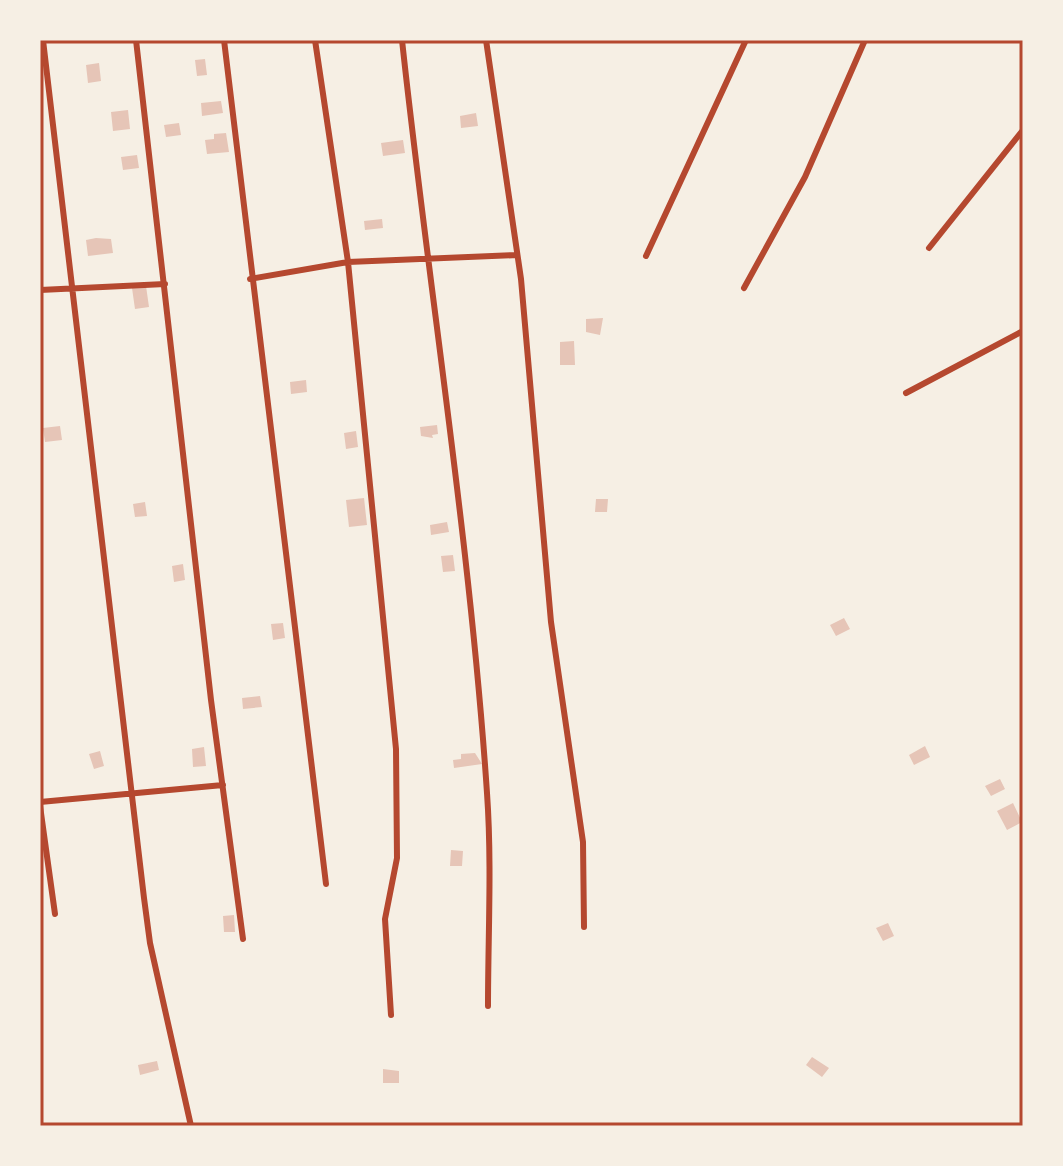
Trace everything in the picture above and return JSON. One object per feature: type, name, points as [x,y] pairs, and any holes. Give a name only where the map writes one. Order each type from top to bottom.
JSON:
[{"type":"street","points":[[43,40],[150,943],[191,1126]]},
{"type":"street","points":[[136,40],[243,939]]},
{"type":"street","points":[[224,40],[250,279],[326,884]]},
{"type":"street","points":[[315,40],[348,262],[396,749],[397,858],[385,919],[391,1015]]},
{"type":"street","points":[[402,40],[425,258],[465,538],[487,796],[488,1006]]},
{"type":"street","points":[[486,40],[517,255],[551,622],[583,842],[584,927]]},
{"type":"street","points":[[646,256],[746,40]]},
{"type":"street","points":[[744,288],[805,177],[865,40]]},
{"type":"street","points":[[929,248],[1023,130]]},
{"type":"street","points":[[250,279],[348,262],[517,255]]},
{"type":"street","points":[[40,290],[165,284]]},
{"type":"street","points":[[906,393],[1023,331]]},
{"type":"street","points":[[55,914],[40,804],[223,785]]},
{"type":"building","points":[[205,59],[207,75],[197,76],[195,60]]},
{"type":"building","points":[[99,63],[101,81],[88,83],[86,65]]},
{"type":"building","points":[[221,101],[223,113],[202,116],[201,103]]},
{"type":"building","points":[[128,110],[130,129],[113,131],[111,112]]},
{"type":"building","points":[[476,113],[478,126],[461,128],[460,116]]},
{"type":"building","points":[[179,123],[181,135],[166,137],[164,125]]},
{"type":"building","points":[[226,133],[229,152],[207,154],[205,140],[214,139],[214,134]]},
{"type":"building","points":[[403,140],[405,153],[383,156],[381,143]]},
{"type":"building","points":[[137,155],[139,168],[123,170],[121,157]]},
{"type":"building","points":[[382,219],[383,228],[365,230],[364,221]]},
{"type":"building","points":[[111,239],[113,253],[88,256],[86,240]]},
{"type":"building","points":[[146,286],[149,307],[135,309],[132,288]]},
{"type":"building","points":[[603,318],[600,335],[586,332],[586,319]]},
{"type":"building","points":[[574,341],[575,365],[560,365],[560,342]]},
{"type":"building","points":[[306,380],[307,392],[291,394],[290,382]]},
{"type":"building","points":[[437,425],[438,434],[432,435],[433,438],[421,436],[420,427]]},
{"type":"building","points":[[60,426],[62,440],[45,442],[43,428]]},
{"type":"building","points":[[356,431],[358,447],[346,449],[344,433]]},
{"type":"building","points":[[364,498],[367,525],[349,527],[346,500]]},
{"type":"building","points":[[596,499],[608,499],[607,512],[595,512]]},
{"type":"building","points":[[145,502],[147,516],[135,517],[133,504]]},
{"type":"building","points":[[447,522],[449,532],[431,535],[430,525]]},
{"type":"building","points":[[453,555],[455,571],[443,572],[441,556]]},
{"type":"building","points":[[183,564],[185,580],[174,582],[172,566]]},
{"type":"building","points":[[844,618],[850,629],[836,636],[830,625]]},
{"type":"building","points":[[283,623],[285,638],[273,640],[271,624]]},
{"type":"building","points":[[260,696],[262,707],[243,709],[242,698]]},
{"type":"building","points":[[925,746],[930,757],[914,765],[909,755]]},
{"type":"building","points":[[204,747],[206,766],[193,767],[192,749]]},
{"type":"building","points":[[100,751],[104,766],[94,769],[89,754]]},
{"type":"building","points":[[475,753],[482,764],[454,768],[453,760],[461,759],[461,754]]},
{"type":"building","points":[[1000,779],[1005,789],[991,796],[985,786]]},
{"type":"building","points":[[1013,803],[1022,822],[1007,830],[997,811]]},
{"type":"building","points":[[451,850],[463,851],[462,866],[450,866]]},
{"type":"building","points":[[234,915],[235,932],[224,932],[223,916]]},
{"type":"building","points":[[888,923],[894,936],[883,941],[876,928]]},
{"type":"building","points":[[812,1057],[829,1068],[822,1077],[806,1065]]},
{"type":"building","points":[[157,1061],[159,1070],[140,1075],[138,1065]]},
{"type":"building","points":[[383,1069],[399,1071],[399,1083],[383,1083]]}]
